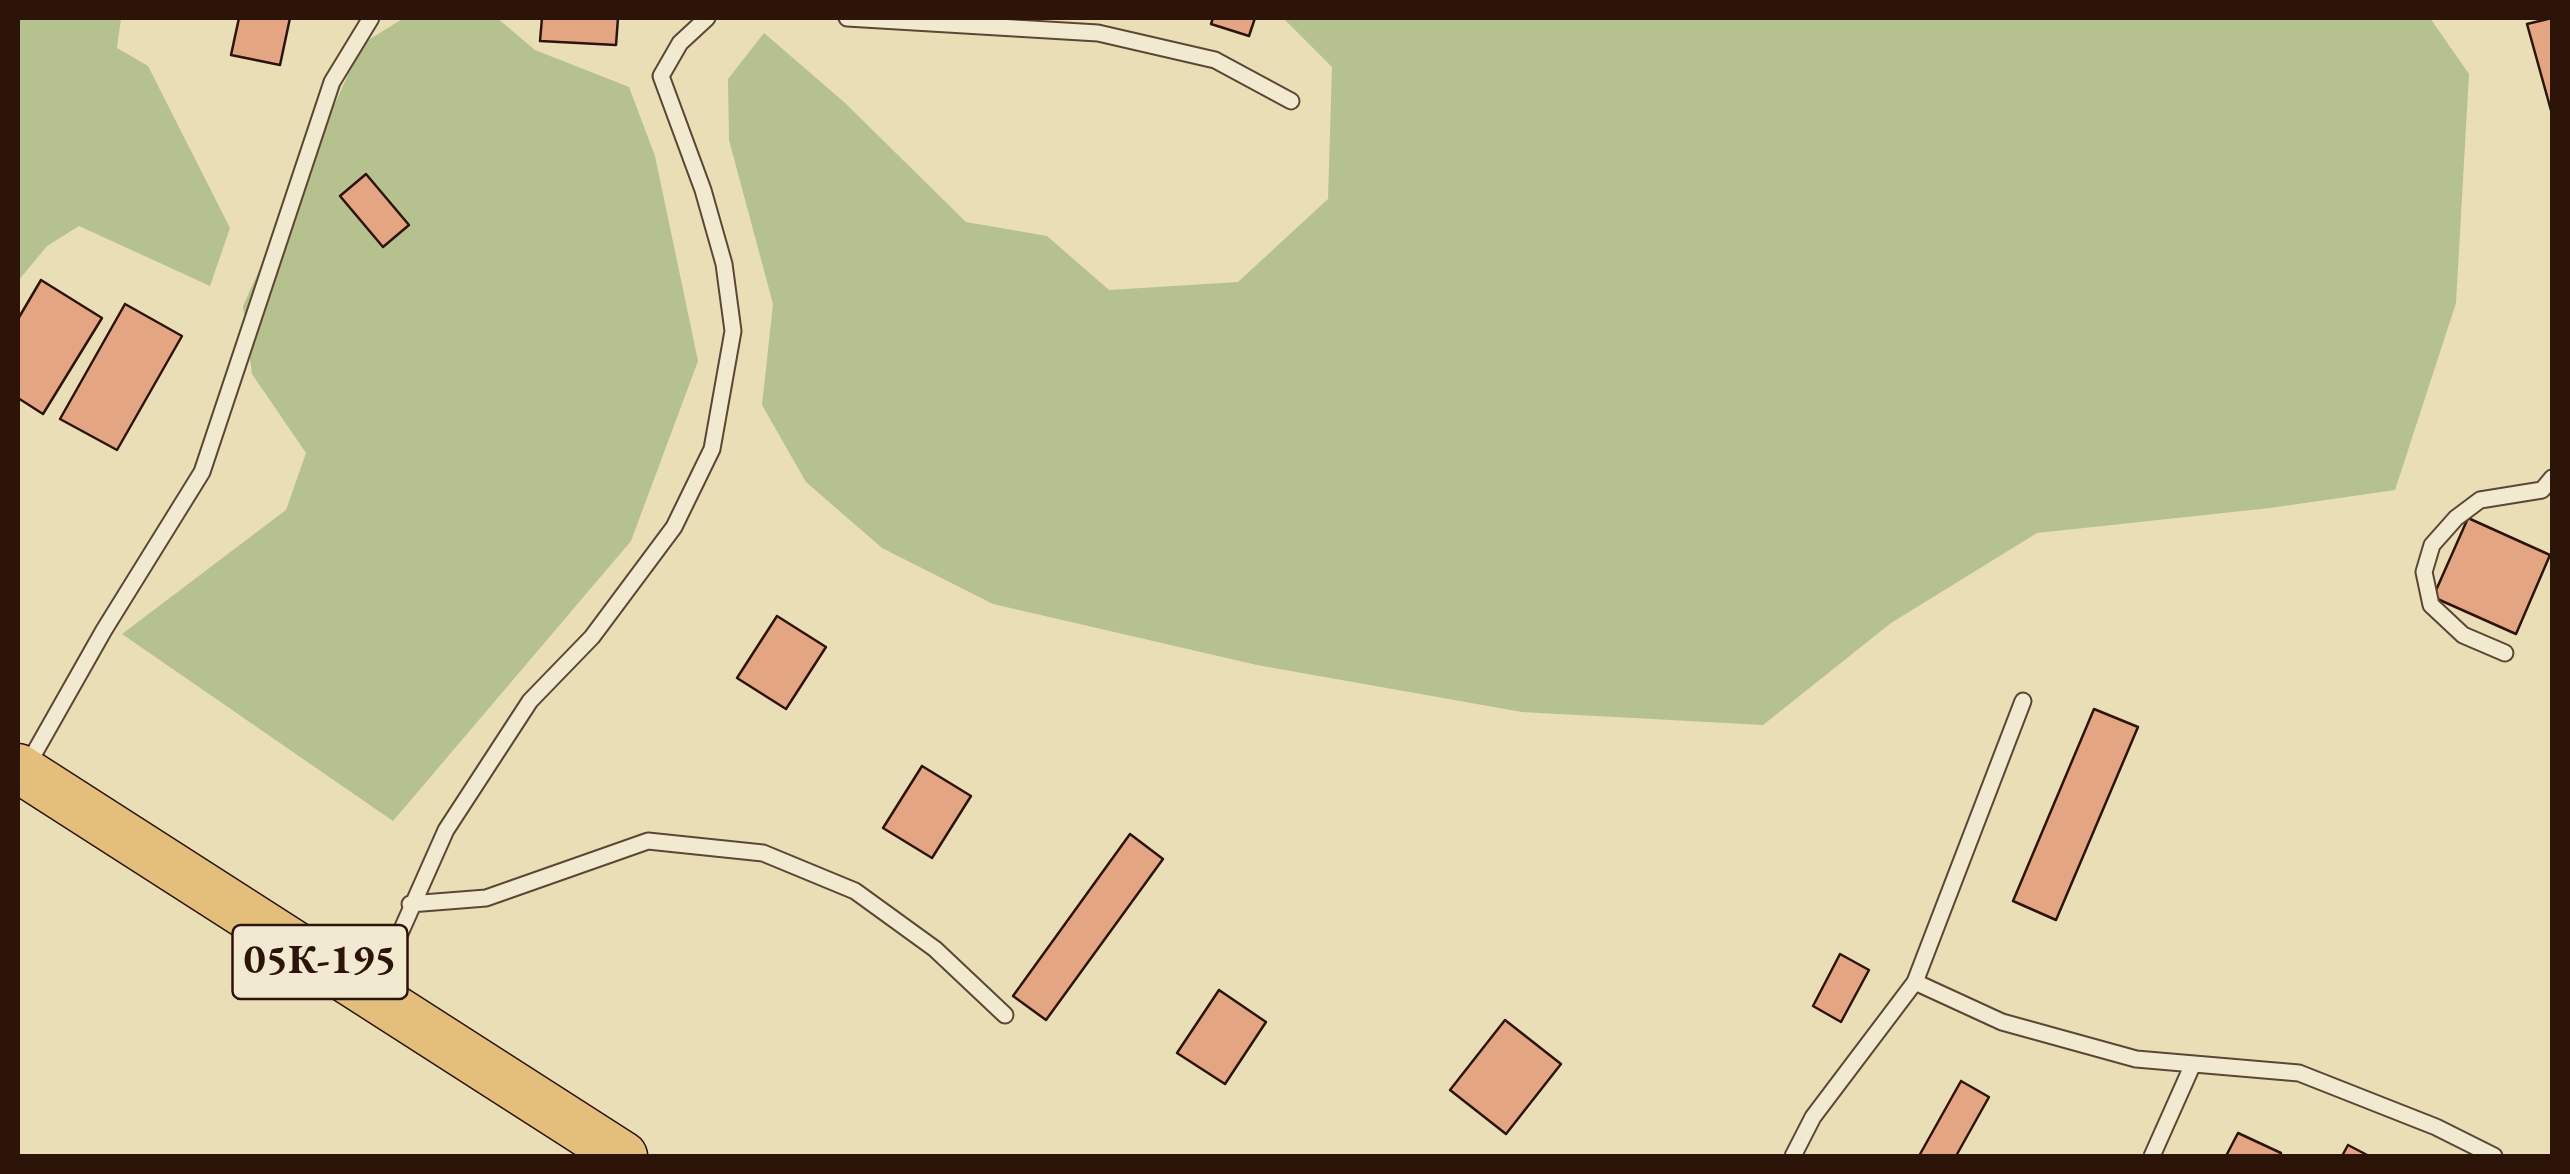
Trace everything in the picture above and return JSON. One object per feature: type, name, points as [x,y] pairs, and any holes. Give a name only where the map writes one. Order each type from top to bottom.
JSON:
[{"type":"main road","name":"05К-195","points":[[20,774],[623,1156]]},
{"type":"lane","points":[[20,774],[202,472],[332,82],[371,18]]},
{"type":"lane","points":[[415,1023],[386,965],[446,830],[530,700],[592,637],[674,527],[712,449],[734,331],[703,190],[661,76],[680,43],[707,18]]},
{"type":"lane","points":[[848,18],[1098,33],[1215,60],[1292,101]]},
{"type":"lane","points":[[2505,654],[2463,635],[2431,604],[2424,572],[2432,546],[2456,518],[2480,500],[2542,490],[2552,478]]},
{"type":"lane","points":[[1794,1156],[1812,1116],[1915,982],[2023,701]]},
{"type":"lane","points":[[410,904],[486,898],[648,842],[763,854],[855,890],[935,949],[1005,1014]]},
{"type":"lane","points":[[1915,982],[2002,1022],[2136,1059],[2298,1073],[2436,1128],[2494,1156]]},
{"type":"lane","points":[[2152,1156],[2193,1064]]},
{"type":"green space","points":[[18,18],[121,18],[117,48],[148,66],[230,228],[210,286],[79,226],[47,246],[18,281]]},
{"type":"green space","points":[[404,18],[497,18],[535,50],[629,87],[655,156],[698,361],[631,541],[393,821],[122,634],[286,510],[306,453],[252,374],[243,306],[362,44]]},
{"type":"green space","points":[[1283,18],[2430,18],[2469,74],[2456,303],[2395,490],[2037,533],[1891,623],[1763,725],[1522,712],[1257,665],[993,604],[882,548],[806,482],[762,405],[773,304],[729,140],[728,79],[764,33],[844,102],[966,222],[1047,236],[1109,290],[1238,282],[1328,199],[1332,67]]},
{"type":"building","points":[[239,18],[290,18],[280,65],[231,55]]},
{"type":"building","points":[[542,18],[618,18],[616,45],[540,41]]},
{"type":"building","points":[[1213,18],[1255,18],[1249,36],[1211,24]]},
{"type":"building","points":[[2552,18],[2552,114],[2527,24]]},
{"type":"building","points":[[366,174],[409,225],[383,247],[340,196]]},
{"type":"building","points":[[41,280],[102,318],[43,414],[18,398],[18,319]]},
{"type":"building","points":[[125,304],[182,336],[117,450],[60,419]]},
{"type":"building","points":[[2468,518],[2550,555],[2516,634],[2433,597]]},
{"type":"building","points":[[777,616],[826,647],[786,709],[737,678]]},
{"type":"building","points":[[2094,709],[2138,727],[2056,920],[2013,901]]},
{"type":"building","points":[[922,766],[971,796],[932,858],[883,828]]},
{"type":"building","points":[[1130,834],[1163,859],[1046,1020],[1013,996]]},
{"type":"building","points":[[1840,954],[1869,970],[1841,1022],[1813,1006]]},
{"type":"building","points":[[1219,990],[1266,1022],[1225,1084],[1177,1053]]},
{"type":"building","points":[[1505,1020],[1561,1064],[1506,1134],[1450,1090]]},
{"type":"building","points":[[1961,1081],[1989,1097],[1956,1156],[1919,1156]]},
{"type":"building","points":[[2238,1133],[2281,1153],[2280,1156],[2226,1156]]},
{"type":"building","points":[[2348,1145],[2369,1156],[2342,1156]]}]
